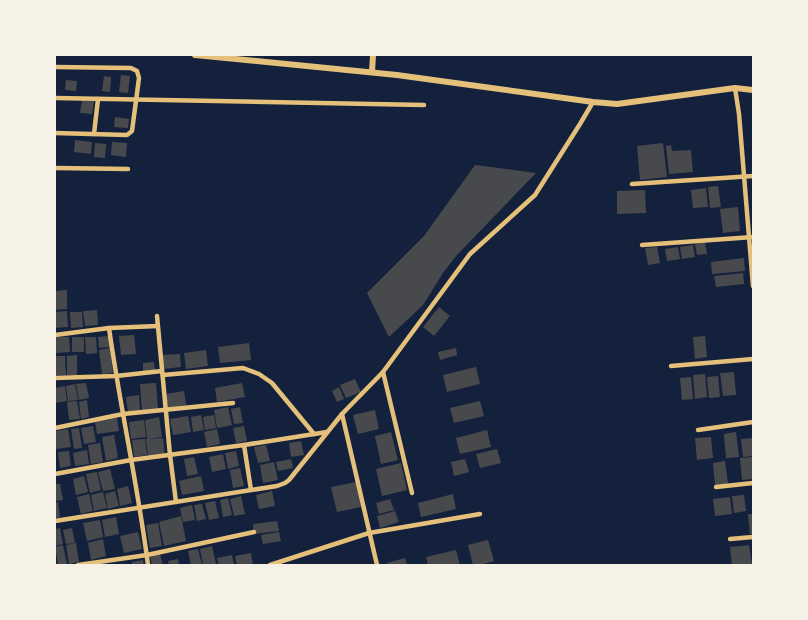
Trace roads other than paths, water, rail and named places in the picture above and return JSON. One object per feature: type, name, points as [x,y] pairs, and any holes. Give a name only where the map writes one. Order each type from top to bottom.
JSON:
[{"type":"main road","points":[[195,55],[372,72],[617,104],[735,88],[753,90]]},
{"type":"main road","points":[[372,72],[373,55]]},
{"type":"street","points":[[55,67],[131,68],[136,71],[139,78],[132,131],[127,135],[55,133]]},
{"type":"street","points":[[735,88],[740,114],[744,177],[751,237],[753,286]]},
{"type":"street","points":[[55,98],[424,105]]},
{"type":"street","points":[[94,134],[98,99]]},
{"type":"street","points":[[55,521],[277,486],[289,480],[342,414],[383,372],[470,254],[535,195],[593,102]]},
{"type":"street","points":[[55,168],[128,169]]},
{"type":"street","points":[[632,184],[753,176]]},
{"type":"street","points":[[642,245],[751,237]]},
{"type":"street","points":[[157,316],[176,502]]},
{"type":"street","points":[[55,335],[110,328],[158,326]]},
{"type":"street","points":[[110,328],[116,376],[140,507],[148,565]]},
{"type":"street","points":[[671,366],[753,358]]},
{"type":"street","points":[[55,378],[243,368],[260,374],[272,383],[314,434]]},
{"type":"street","points":[[383,372],[412,493]]},
{"type":"street","points":[[55,428],[123,414],[233,403]]},
{"type":"street","points":[[342,414],[377,565]]},
{"type":"street","points":[[698,430],[753,422]]},
{"type":"street","points":[[55,474],[131,460],[327,432]]},
{"type":"street","points":[[244,445],[251,490]]},
{"type":"street","points":[[716,487],[753,483]]},
{"type":"street","points":[[270,565],[369,533],[480,514]]},
{"type":"street","points":[[78,565],[147,555],[254,532]]},
{"type":"street","points":[[730,539],[753,537]]}]
